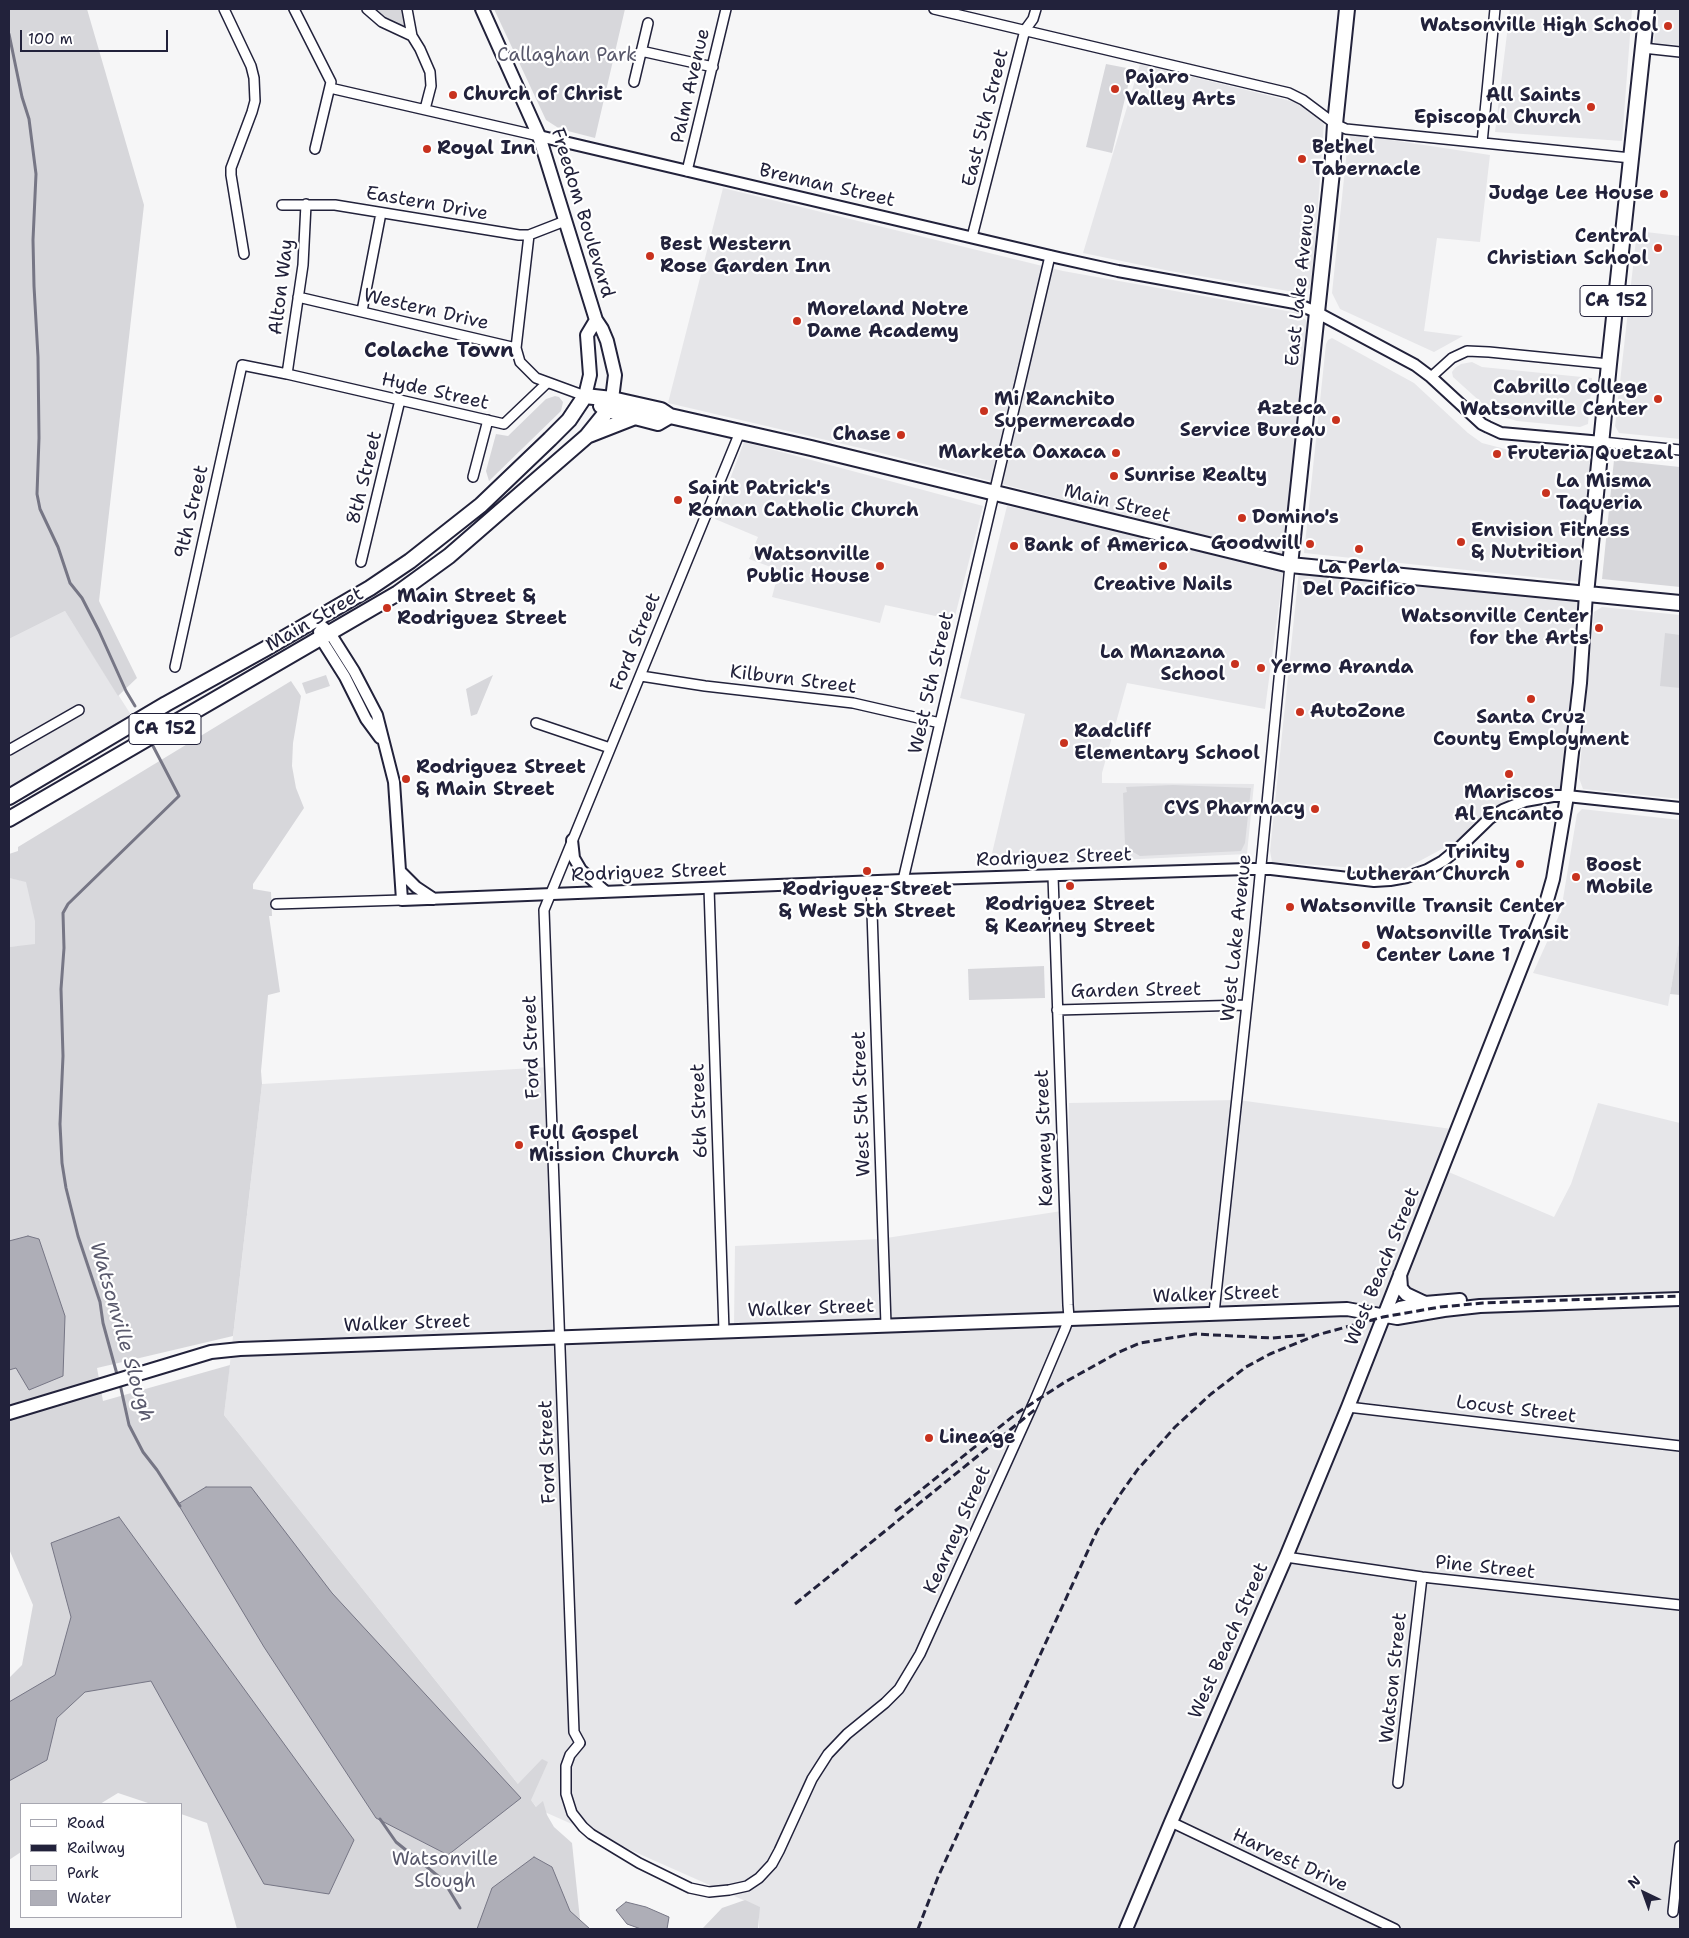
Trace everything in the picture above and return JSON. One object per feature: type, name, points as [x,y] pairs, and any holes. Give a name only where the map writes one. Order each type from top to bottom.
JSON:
[{"type":"main road","name":"Freedom Boulevard","points":[[482,9],[539,136],[596,320],[602,329],[615,375],[610,405]]},
{"type":"main road","name":"East Lake Avenue","points":[[1290,565],[1332,172],[1347,9]]},
{"type":"main road","name":"CA 152","points":[[1586,594],[1647,9]]},
{"type":"main road","name":"Freedom Boulevard","points":[[585,396],[590,374],[587,335],[596,320]]},
{"type":"main road","name":"Main Street","points":[[9,797],[166,704],[370,588],[439,540],[481,505],[550,440],[569,420],[585,396],[635,417],[658,423],[670,416]]},
{"type":"main road","name":"Main Street","points":[[610,405],[661,410],[670,416],[1290,565],[1680,604]]},
{"type":"main road","name":"Main Street","points":[[9,820],[398,593],[449,556],[587,436],[610,405]]},
{"type":"main road","points":[[587,436],[635,417]]},
{"type":"main road","name":"West Beach Street","points":[[1126,1929],[1286,1557],[1348,1407],[1545,907],[1553,879],[1567,796],[1580,683],[1586,594]]},
{"type":"main road","points":[[1400,1273],[1401,1288],[1406,1294],[1425,1303]]},
{"type":"main road","points":[[1383,1317],[1400,1308],[1425,1303],[1680,1292]]},
{"type":"main road","name":"Walker Street","points":[[9,1413],[211,1352],[240,1348],[1348,1309],[1383,1317],[1397,1318],[1480,1306],[1680,1299]]},
{"type":"street","points":[[224,9],[251,66],[255,90],[252,112],[231,168],[244,254]]},
{"type":"street","points":[[294,9],[331,82],[315,149]]},
{"type":"street","points":[[367,9],[382,22],[412,36]]},
{"type":"street","points":[[407,9],[412,36],[427,61],[430,72],[431,86],[425,109]]},
{"type":"street","name":"Palm Avenue","points":[[687,171],[726,9]]},
{"type":"street","points":[[934,9],[1289,93],[1303,100],[1335,124],[1348,129],[1631,158]]},
{"type":"street","name":"East 5th Street","points":[[972,238],[1025,30],[1033,19],[1036,9]]},
{"type":"street","points":[[1482,143],[1495,9]]},
{"type":"street","points":[[634,82],[648,23]]},
{"type":"street","points":[[1643,48],[1680,52]]},
{"type":"street","points":[[641,51],[713,67]]},
{"type":"street","name":"Brennan Street","points":[[330,88],[1050,256],[1118,271],[1295,303],[1316,312],[1415,365],[1431,377],[1482,424],[1502,433],[1602,442]]},
{"type":"street","name":"Alton Way","points":[[287,374],[303,265],[306,204]]},
{"type":"street","name":"Eastern Drive","points":[[282,205],[335,205],[519,236],[529,235],[564,221]]},
{"type":"street","points":[[362,311],[381,213]]},
{"type":"street","points":[[529,235],[516,348],[518,355],[525,367],[536,378],[585,396]]},
{"type":"street","points":[[994,494],[1050,256]]},
{"type":"street","name":"Western Drive","points":[[298,297],[516,348]]},
{"type":"street","points":[[1431,377],[1452,358],[1467,351],[1609,364]]},
{"type":"street","name":"Hyde Street","points":[[242,365],[504,424],[547,383]]},
{"type":"street","name":"9th Street","points":[[175,667],[242,365]]},
{"type":"street","name":"8th Street","points":[[361,562],[400,400]]},
{"type":"street","points":[[473,477],[488,420]]},
{"type":"street","name":"Ford Street","points":[[565,1784],[566,1766],[570,1756],[580,1743],[574,1732],[544,910],[740,432]]},
{"type":"street","points":[[1602,442],[1680,450]]},
{"type":"street","name":"West 5th Street","points":[[903,880],[994,494]]},
{"type":"street","name":"West Lake Avenue","points":[[1214,1313],[1290,565]]},
{"type":"street","points":[[315,620],[368,695],[377,715],[394,782],[402,900]]},
{"type":"street","name":"Kilburn Street","points":[[641,676],[705,686],[854,703],[940,723]]},
{"type":"street","points":[[9,750],[79,710]]},
{"type":"street","points":[[536,723],[610,748]]},
{"type":"street","name":"Rodriguez Street","points":[[276,904],[903,880],[1260,869],[1374,881],[1407,877],[1428,870],[1459,848],[1490,818],[1503,810],[1538,798],[1567,796],[1680,808]]},
{"type":"street","points":[[572,840],[574,858],[581,870],[606,892]]},
{"type":"street","points":[[400,871],[416,887],[435,899]]},
{"type":"street","name":"Kearney Street","points":[[565,1784],[572,1813],[587,1830],[639,1864],[677,1883],[699,1890],[720,1891],[747,1886],[759,1878],[772,1864],[812,1779],[828,1754],[847,1734],[893,1695],[920,1654],[1034,1402],[1068,1318],[1053,876]]},
{"type":"street","name":"West 5th Street","points":[[871,882],[886,1325]]},
{"type":"street","name":"6th Street","points":[[709,888],[724,1331]]},
{"type":"street","name":"Garden Street","points":[[1057,1010],[1246,1005]]},
{"type":"street","name":"Locust Street","points":[[1348,1407],[1680,1446]]},
{"type":"street","name":"Pine Street","points":[[1286,1557],[1422,1577],[1680,1606]]},
{"type":"street","name":"Watson Street","points":[[1398,1783],[1422,1577]]},
{"type":"street","name":"Harvest Drive","points":[[1171,1822],[1396,1929]]},
{"type":"street","points":[[1673,1912],[1680,1846]]},
{"type":"shaded area","points":[[1510,9],[1632,9],[1622,141],[1495,132]]},
{"type":"shaded area","name":"Watsonville High School","points":[[1657,9],[1680,9],[1680,45],[1654,43]]},
{"type":"shaded area","points":[[1140,64],[1303,104],[1324,123],[1312,288],[1300,293],[1170,271],[1083,253]]},
{"type":"shaded area","points":[[1351,134],[1490,155],[1480,242],[1437,238],[1424,331],[1463,336],[1434,352],[1340,309],[1332,293],[1348,140]]},
{"type":"shaded area","points":[[723,188],[1063,271],[1298,313],[1308,322],[1291,558],[873,451],[668,403]]},
{"type":"shaded area","points":[[1637,231],[1680,236],[1680,439],[1619,433],[1615,426]]},
{"type":"shaded area","points":[[1332,338],[1414,383],[1468,433],[1482,443],[1505,449],[1593,459],[1581,582],[1304,553],[1326,344]]},
{"type":"shaded area","points":[[1472,362],[1482,367],[1592,378],[1588,424],[1580,427],[1517,421],[1494,414],[1453,377],[1452,372],[1455,368],[1461,364]]},
{"type":"shaded area","points":[[744,442],[983,506],[954,620],[885,605],[880,623],[772,597],[779,570],[749,559],[758,537],[715,519]]},
{"type":"shaded area","points":[[1007,506],[1134,532],[1284,567],[1265,709],[1127,683],[1102,773],[1102,783],[1254,784],[1247,854],[989,866],[1025,714],[960,698]]},
{"type":"shaded area","points":[[1299,570],[1584,597],[1567,791],[1536,792],[1502,803],[1455,842],[1401,871],[1272,862],[1270,851]]},
{"type":"shaded area","points":[[1602,607],[1680,615],[1680,799],[1583,789],[1579,778],[1594,612]]},
{"type":"shaded area","points":[[65,611],[133,718],[9,790],[9,639]]},
{"type":"shaded area","points":[[1582,809],[1680,820],[1680,936],[1668,1006],[1533,973],[1561,911],[1577,814]]},
{"type":"shaded area","points":[[9,878],[35,883],[35,945],[9,947]]},
{"type":"shaded area","points":[[550,1067],[561,1330],[734,1325],[735,1246],[880,1239],[1068,1210],[1069,1103],[1238,1100],[1452,1129],[1437,1167],[1554,1217],[1571,1184],[1598,1103],[1680,1123],[1680,1929],[759,1929],[759,1907],[538,1809],[224,1415],[262,1084]]},
{"type":"green space","points":[[9,9],[87,9],[144,205],[99,601],[137,678],[118,696],[65,611],[9,639]]},
{"type":"green space","points":[[373,9],[404,9],[409,31],[380,16]]},
{"type":"green space","name":"Callaghan Park","points":[[494,9],[625,9],[595,138],[560,129],[546,120]]},
{"type":"green space","points":[[1106,64],[1132,69],[1112,153],[1086,147]]},
{"type":"green space","points":[[555,396],[559,397],[563,402],[561,411],[489,481],[486,471],[496,434],[508,436],[546,399]]},
{"type":"green space","points":[[1614,460],[1680,467],[1680,587],[1602,579]]},
{"type":"green space","points":[[1665,633],[1680,635],[1680,688],[1660,686]]},
{"type":"green space","points":[[326,675],[330,686],[306,694],[302,683]]},
{"type":"green space","points":[[493,675],[477,714],[471,716],[466,689]]},
{"type":"green space","points":[[291,681],[301,696],[293,743],[292,766],[296,788],[304,808],[253,884],[253,889],[271,892],[272,916],[269,916],[280,992],[268,995],[261,1071],[262,1084],[233,1336],[97,1368],[103,1401],[230,1365],[224,1415],[518,1784],[542,1759],[548,1762],[531,1800],[536,1807],[543,1801],[547,1815],[554,1827],[572,1843],[581,1929],[237,1929],[207,1823],[182,1814],[182,1803],[148,1803],[118,1793],[102,1803],[20,1803],[20,1853],[9,1860],[9,1678],[22,1665],[33,1605],[9,1549],[9,947],[35,944],[35,921],[26,882],[9,878],[9,854],[18,851],[18,847]]},
{"type":"green space","points":[[1173,785],[1251,788],[1245,843],[1241,851],[1140,856],[1128,849],[1129,847],[1125,844],[1123,793],[1127,792],[1126,787]]},
{"type":"green space","points":[[1680,936],[1680,995],[1670,994]]},
{"type":"green space","points":[[1044,966],[1045,998],[969,1000],[968,969]]},
{"type":"green space","points":[[745,1900],[760,1907],[758,1928],[761,1929],[702,1929],[722,1908]]},
{"type":"water","points":[[28,1236],[39,1239],[65,1316],[63,1376],[29,1390],[16,1368],[9,1370],[9,1241]]},
{"type":"water","points":[[206,1487],[251,1487],[332,1593],[521,1798],[448,1855],[376,1818],[264,1647],[178,1504]]},
{"type":"water","points":[[119,1517],[354,1840],[329,1894],[264,1884],[151,1681],[85,1692],[57,1718],[47,1760],[9,1781],[9,1702],[55,1675],[71,1617],[51,1543]]},
{"type":"water","points":[[534,1857],[552,1867],[570,1911],[590,1929],[477,1929],[492,1888]]},
{"type":"water","points":[[626,1902],[646,1907],[669,1917],[667,1929],[641,1929],[627,1924],[616,1910]]},
{"type":"waterway","name":"Watsonville Slough","points":[[9,34],[22,97],[29,119],[36,174],[33,240],[38,357],[39,438],[37,494],[40,509],[58,547],[70,583],[82,598],[135,706]]},
{"type":"waterway","name":"Watsonville Slough","points":[[118,1378],[103,1323],[100,1302],[78,1236],[62,1163],[60,1124],[63,1056],[61,989],[64,948],[63,913],[68,904],[179,796],[153,746]]},
{"type":"waterway","name":"Watsonville Slough","points":[[120,1384],[129,1425],[143,1452],[180,1506]]},
{"type":"waterway","name":"Watsonville Slough","points":[[380,1819],[396,1842],[443,1880],[460,1908]]},
{"type":"railway","points":[[918,1929],[938,1877],[1097,1531],[1138,1469],[1175,1427],[1211,1394],[1246,1367],[1270,1354],[1317,1335],[1383,1317],[1440,1307],[1483,1303],[1680,1296]]},
{"type":"railway","points":[[895,1511],[1017,1413],[1065,1382],[1119,1352],[1140,1343],[1195,1334],[1272,1338],[1306,1335]]},
{"type":"railway","points":[[795,1604],[1037,1408]]},
{"type":"place","name":"Watsonville High School","points":[[1668,26]]},
{"type":"place","name":"Pajaro Valley Arts","points":[[1115,89]]},
{"type":"place","name":"Church of Christ","points":[[453,95]]},
{"type":"place","name":"All Saints Episcopal Church","points":[[1591,107]]},
{"type":"place","name":"Royal Inn","points":[[427,149]]},
{"type":"place","name":"Bethel Tabernacle","points":[[1302,159]]},
{"type":"place","name":"Judge Lee House","points":[[1664,194]]},
{"type":"place","name":"Central Christian School","points":[[1658,248]]},
{"type":"place","name":"Best Western Rose Garden Inn","points":[[650,256]]},
{"type":"place","name":"Moreland Notre Dame Academy","points":[[797,321]]},
{"type":"place","name":"Cabrillo College Watsonville Center","points":[[1658,399]]},
{"type":"place","name":"Mi Ranchito Supermercado","points":[[984,411]]},
{"type":"place","name":"Azteca Service Bureau","points":[[1336,420]]},
{"type":"place","name":"Chase","points":[[901,435]]},
{"type":"place","name":"Marketa Oaxaca","points":[[1116,453]]},
{"type":"place","name":"Fruteria Quetzal","points":[[1497,454]]},
{"type":"place","name":"Sunrise Realty","points":[[1114,476]]},
{"type":"place","name":"La Misma Taqueria","points":[[1546,493]]},
{"type":"place","name":"Saint Patrick's Roman Catholic Church","points":[[678,500]]},
{"type":"place","name":"Domino's","points":[[1242,518]]},
{"type":"place","name":"Envision Fitness & Nutrition","points":[[1461,542]]},
{"type":"place","name":"Goodwill","points":[[1310,544]]},
{"type":"place","name":"Bank of America","points":[[1014,546]]},
{"type":"place","name":"La Perla Del Pacifico","points":[[1359,549]]},
{"type":"place","name":"Watsonville Public House","points":[[880,566]]},
{"type":"place","name":"Creative Nails","points":[[1163,566]]},
{"type":"place","name":"Main Street & Rodriguez Street","points":[[387,608]]},
{"type":"place","name":"Watsonville Center for the Arts","points":[[1599,628]]},
{"type":"place","name":"La Manzana School","points":[[1235,664]]},
{"type":"place","name":"Yermo Aranda","points":[[1261,668]]},
{"type":"place","name":"Santa Cruz County Employment","points":[[1531,699]]},
{"type":"place","name":"AutoZone","points":[[1300,712]]},
{"type":"place","name":"Radcliff Elementary School","points":[[1064,743]]},
{"type":"place","name":"Mariscos Al Encanto","points":[[1509,774]]},
{"type":"place","name":"Rodriguez Street & Main Street","points":[[406,779]]},
{"type":"place","name":"CVS Pharmacy","points":[[1315,809]]},
{"type":"place","name":"Trinity Lutheran Church","points":[[1520,864]]},
{"type":"place","name":"Rodriguez Street & West 5th Street","points":[[867,871]]},
{"type":"place","name":"Boost Mobile","points":[[1576,877]]},
{"type":"place","name":"Rodriguez Street & Kearney Street","points":[[1070,886]]},
{"type":"place","name":"Watsonville Transit Center","points":[[1290,907]]},
{"type":"place","name":"Watsonville Transit Center Lane 1","points":[[1366,945]]},
{"type":"place","name":"Full Gospel Mission Church","points":[[519,1145]]},
{"type":"place","name":"Lineage","points":[[929,1438]]},
{"type":"district","name":"Colache Town","points":[[439,352]]}]
